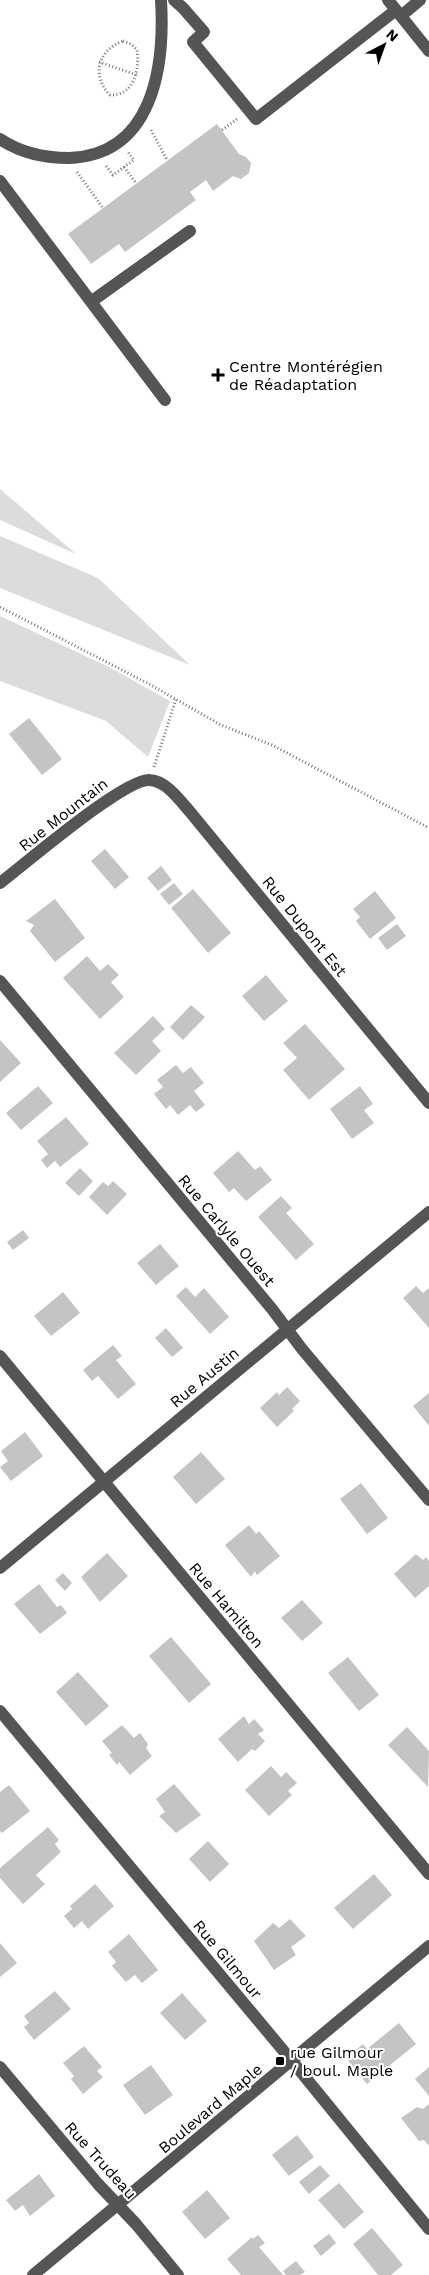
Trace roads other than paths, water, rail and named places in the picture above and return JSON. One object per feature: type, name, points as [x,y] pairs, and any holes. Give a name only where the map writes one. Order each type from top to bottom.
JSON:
[{"type":"street","points":[[0,139],[18,149],[51,158],[85,157],[97,154],[120,142],[140,121],[154,88],[158,70],[161,0]]},
{"type":"street","points":[[174,0],[204,32],[193,42],[256,119],[398,13],[420,0]]},
{"type":"street","points":[[388,0],[429,51]]},
{"type":"street","points":[[0,181],[165,400]]},
{"type":"street","points":[[92,301],[190,231]]},
{"type":"street","name":"Rue Mountain","points":[[0,883],[116,793],[129,785],[149,779]]},
{"type":"street","name":"Rue Dupont Est","points":[[149,779],[158,782],[166,788],[191,813],[429,1103]]},
{"type":"street","name":"Rue Carlyle Ouest","points":[[0,981],[302,1349],[429,1500]]},
{"type":"street","name":"Rue Austin","points":[[0,1568],[429,1212]]},
{"type":"street","name":"Rue Hamilton","points":[[0,1356],[429,1874]]},
{"type":"street","name":"Rue Gilmour","points":[[0,1711],[292,2061],[429,2229]]},
{"type":"street","name":"Boulevard Maple","points":[[33,2275],[429,1946]]},
{"type":"street","name":"Rue Trudeau","points":[[0,2067],[98,2184],[118,2204],[178,2275]]},
{"type":"place","name":"Centre Montérégien de Réadaptation","points":[[218,375]]},
{"type":"place","name":"rue Gilmour / boul. Maple","points":[[280,2061]]}]
